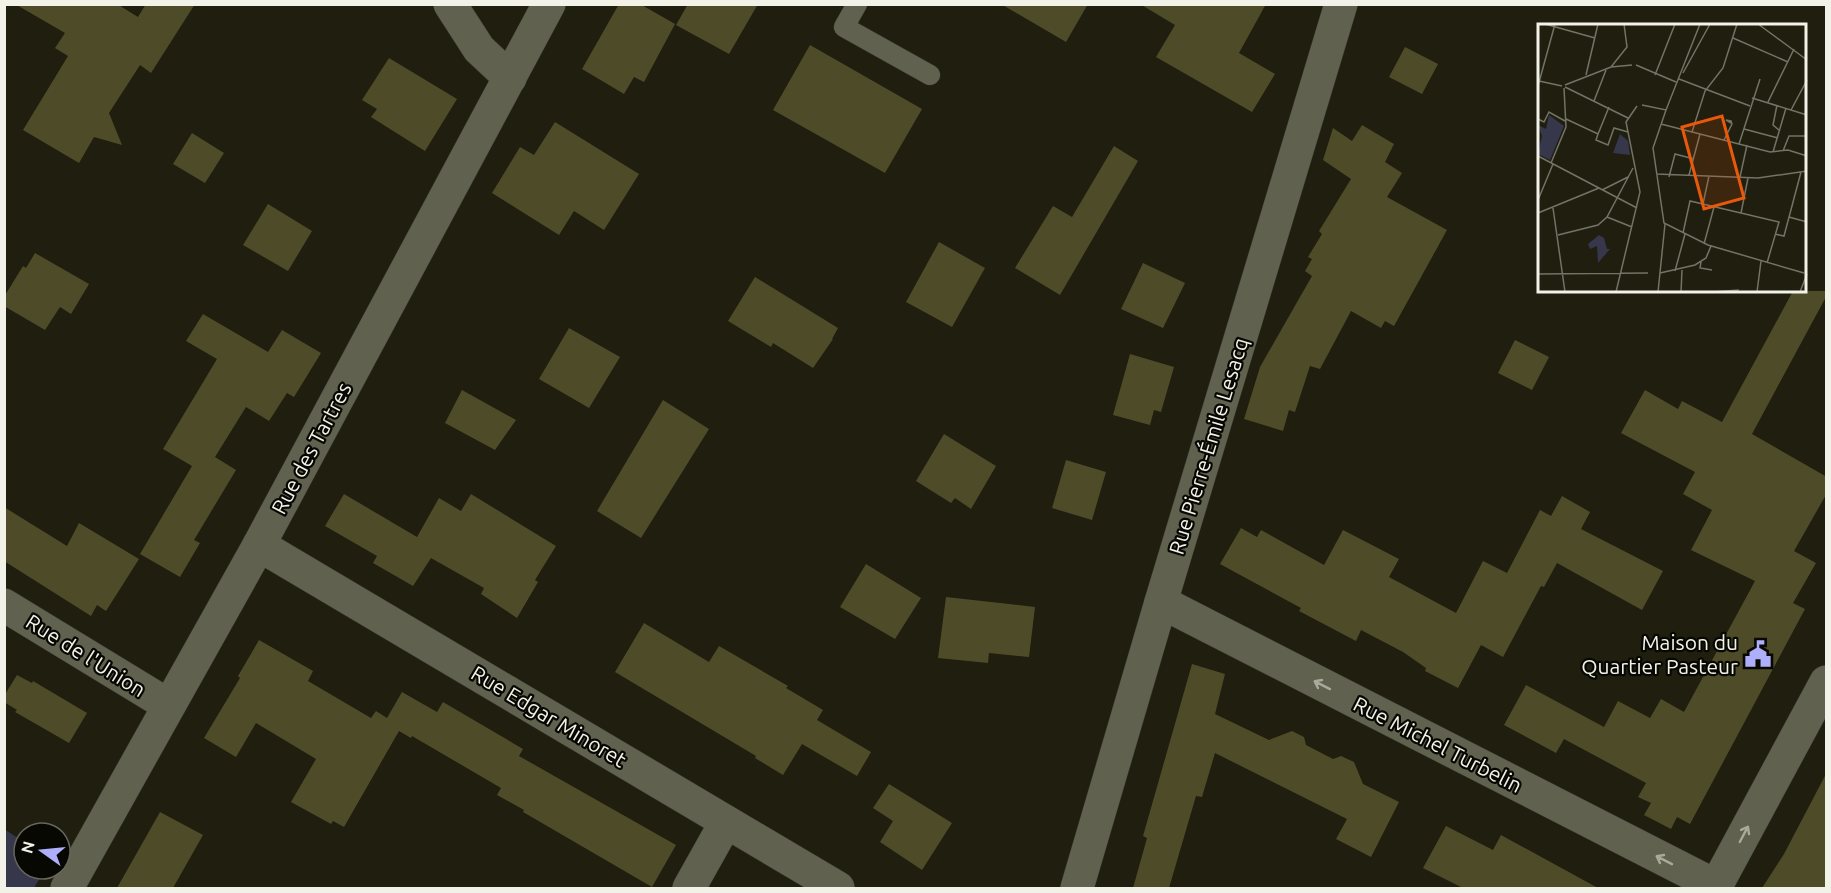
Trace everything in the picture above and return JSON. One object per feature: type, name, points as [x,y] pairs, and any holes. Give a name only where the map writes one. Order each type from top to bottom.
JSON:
[{"type":"street","points":[[450,4],[479,49],[510,78]]},
{"type":"street","name":"Rue des Tartres","points":[[67,888],[259,545],[549,4]]},
{"type":"street","name":"Rue Pierre-Émile Lesacq","points":[[1077,888],[1341,4]]},
{"type":"street","name":"Rue Edgar Minoret","points":[[259,545],[838,888]]},
{"type":"street","name":"Rue Michel Turbelin","points":[[1161,602],[1716,887]]},
{"type":"street","name":"Rue de l'Union","points":[[4,605],[168,705]]},
{"type":"street","points":[[1716,887],[1827,682]]},
{"type":"street","points":[[689,888],[726,822]]},
{"type":"lane","points":[[857,4],[844,27],[930,75]]},
{"type":"shaded area","points":[[4,829],[12,834],[12,881],[38,881],[34,888],[5,888]]},
{"type":"building","points":[[15,4],[117,4],[138,17],[146,4],[195,4],[151,73],[140,65],[109,113],[122,145],[94,137],[79,163],[23,130],[68,56],[55,48],[65,33]]},
{"type":"building","points":[[619,4],[640,4],[675,24],[644,82],[634,77],[624,94],[582,69]]},
{"type":"building","points":[[688,4],[758,4],[729,54],[676,25]]},
{"type":"building","points":[[1001,4],[1088,4],[1066,42]]},
{"type":"building","points":[[1140,4],[1266,4],[1239,53],[1275,74],[1252,112],[1156,57],[1175,25]]},
{"type":"building","points":[[810,45],[922,109],[885,173],[773,110]]},
{"type":"building","points":[[1405,47],[1438,64],[1422,94],[1389,77]]},
{"type":"building","points":[[389,58],[457,99],[425,151],[371,117],[377,109],[362,100]]},
{"type":"building","points":[[555,122],[639,174],[604,230],[574,211],[559,235],[492,193],[520,147],[534,155]]},
{"type":"building","points":[[1362,125],[1394,144],[1385,162],[1402,173],[1387,197],[1447,230],[1394,326],[1385,321],[1381,328],[1351,311],[1320,369],[1310,366],[1295,412],[1289,410],[1283,431],[1244,419],[1260,367],[1312,276],[1305,271],[1312,259],[1308,257],[1322,234],[1319,231],[1351,179],[1323,160],[1333,128],[1352,141]]},
{"type":"building","points":[[192,133],[224,153],[205,183],[173,164]]},
{"type":"building","points":[[1114,146],[1138,161],[1060,295],[1015,268],[1053,206],[1072,217]]},
{"type":"building","points":[[268,204],[312,231],[288,271],[243,245]]},
{"type":"building","points":[[939,242],[985,268],[952,327],[906,302]]},
{"type":"building","points":[[35,253],[89,284],[71,314],[60,307],[45,330],[4,306],[4,297],[23,266],[26,268]]},
{"type":"building","points":[[1143,263],[1185,283],[1163,328],[1121,309]]},
{"type":"building","points":[[755,277],[838,328],[813,368],[773,343],[771,347],[728,321]]},
{"type":"building","points":[[1827,291],[1827,295],[1752,434],[1827,477],[1827,493],[1794,551],[1816,563],[1793,603],[1805,609],[1690,824],[1677,817],[1671,829],[1644,815],[1651,803],[1638,797],[1646,783],[1564,739],[1556,753],[1504,725],[1526,685],[1604,727],[1618,701],[1650,718],[1661,699],[1684,712],[1755,581],[1691,550],[1712,510],[1683,494],[1695,472],[1621,433],[1645,390],[1678,409],[1682,401],[1722,422],[1792,292]]},
{"type":"building","points":[[203,314],[268,352],[282,330],[321,353],[294,397],[287,393],[269,421],[246,407],[215,457],[236,470],[194,540],[200,543],[180,577],[140,554],[192,466],[163,449],[217,359],[186,341]]},
{"type":"building","points":[[569,328],[620,357],[589,408],[539,379]]},
{"type":"building","points":[[1515,340],[1549,357],[1532,390],[1498,373]]},
{"type":"building","points":[[1130,354],[1174,367],[1161,412],[1154,410],[1150,425],[1113,415]]},
{"type":"building","points":[[462,390],[516,420],[495,450],[445,423]]},
{"type":"building","points":[[663,400],[709,429],[641,538],[597,511]]},
{"type":"building","points":[[944,434],[996,466],[971,509],[955,498],[951,503],[916,481]]},
{"type":"building","points":[[1066,460],[1106,472],[1092,520],[1052,508]]},
{"type":"building","points":[[344,494],[417,537],[439,498],[461,511],[471,494],[556,546],[535,580],[538,582],[517,618],[481,594],[484,588],[431,558],[413,586],[373,563],[377,556],[325,526]]},
{"type":"building","points":[[1562,496],[1590,512],[1581,529],[1663,571],[1642,610],[1557,563],[1544,587],[1541,586],[1503,657],[1481,645],[1458,688],[1425,671],[1426,668],[1403,652],[1361,630],[1356,641],[1299,611],[1301,608],[1220,564],[1241,528],[1257,537],[1261,530],[1324,565],[1343,530],[1399,559],[1389,577],[1456,613],[1483,561],[1507,573],[1540,510],[1551,516]]},
{"type":"building","points":[[4,507],[67,546],[79,523],[139,559],[106,611],[97,605],[91,616],[4,561]]},
{"type":"building","points":[[866,564],[921,598],[895,639],[840,607]]},
{"type":"building","points":[[946,597],[1035,607],[1029,657],[989,653],[988,663],[938,658]]},
{"type":"building","points":[[644,623],[709,662],[719,646],[788,686],[786,688],[823,710],[817,720],[871,752],[857,776],[802,744],[783,775],[755,758],[756,756],[615,672]]},
{"type":"building","points":[[259,640],[313,671],[308,681],[371,718],[376,711],[387,718],[402,692],[437,712],[443,702],[523,749],[519,756],[676,845],[652,887],[497,795],[501,788],[412,736],[411,738],[399,731],[344,827],[333,821],[331,824],[291,802],[316,759],[256,723],[236,757],[204,738],[240,678],[238,676]]},
{"type":"building","points":[[1192,664],[1225,674],[1215,714],[1269,740],[1292,731],[1304,737],[1306,745],[1333,759],[1341,756],[1354,762],[1363,784],[1399,802],[1371,857],[1336,839],[1347,819],[1215,753],[1202,797],[1196,796],[1169,888],[1133,888],[1147,838],[1143,836]]},
{"type":"building","points":[[17,675],[32,683],[33,681],[87,713],[69,743],[15,712],[17,710],[4,702],[4,696]]},
{"type":"building","points":[[1827,772],[1827,888],[1762,888],[1784,854]]},
{"type":"building","points":[[889,784],[952,823],[922,870],[880,842],[893,821],[873,808]]},
{"type":"building","points":[[160,812],[203,835],[173,888],[117,888]]},
{"type":"building","points":[[1446,826],[1493,850],[1501,835],[1598,888],[1463,888],[1423,868]]},
{"type":"place","name":"Maison du Quartier Pasteur","points":[[1758,654]]}]
